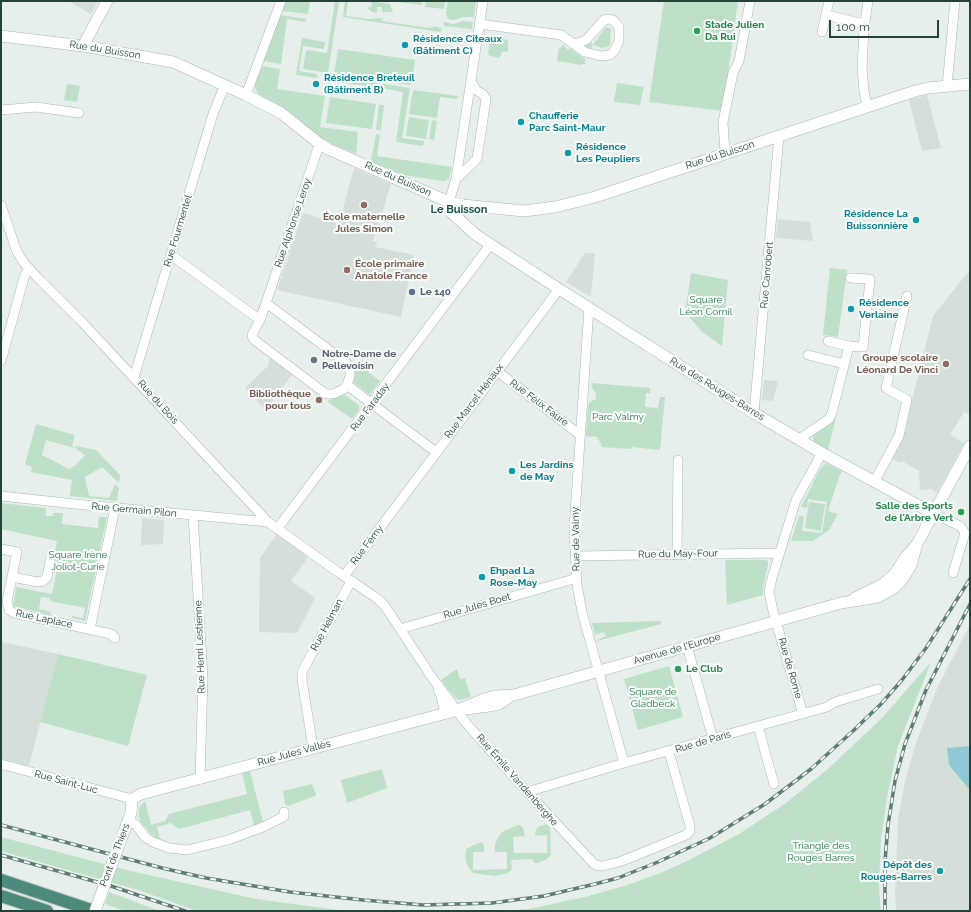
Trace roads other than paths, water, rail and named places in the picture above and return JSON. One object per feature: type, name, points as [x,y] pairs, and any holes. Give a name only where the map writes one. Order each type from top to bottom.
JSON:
[{"type":"highway","points":[[1,880],[94,911]]},
{"type":"highway","points":[[1,896],[47,911]]},
{"type":"street","points":[[83,46],[107,1]]},
{"type":"street","points":[[246,95],[281,1]]},
{"type":"street","points":[[449,202],[456,179],[483,1]]},
{"type":"street","points":[[725,154],[723,122],[733,73],[739,61],[750,1]]},
{"type":"street","points":[[822,32],[829,1]]},
{"type":"street","points":[[867,106],[863,77],[864,24],[868,1]]},
{"type":"street","points":[[947,86],[955,1]]},
{"type":"street","points":[[826,15],[864,24]]},
{"type":"street","points":[[480,24],[561,35],[585,52],[591,55],[601,56],[610,55],[618,46],[620,32],[619,27],[613,20],[604,20],[586,40],[574,44]]},
{"type":"street","name":"Rue du Buisson","points":[[1,36],[83,46],[173,62],[225,85],[286,115],[320,144],[449,202],[463,205],[529,211],[604,194],[915,91],[970,84]]},
{"type":"street","points":[[456,179],[476,159],[486,99],[486,97],[476,90],[471,81]]},
{"type":"street","name":"Rue Fourmentel","points":[[134,377],[213,114],[225,85]]},
{"type":"street","points":[[469,97],[475,94],[481,94]]},
{"type":"street","points":[[1,110],[36,107],[79,113]]},
{"type":"street","name":"Rue Canrobert","points":[[754,413],[779,136]]},
{"type":"street","name":"Rue Alphonse Leroy","points":[[320,144],[260,320],[252,332],[252,335],[254,339],[326,394],[331,395],[340,391],[347,385]]},
{"type":"street","name":"Rue des Rouges-Barres","points":[[449,202],[450,210],[463,224],[490,245],[588,308],[754,413],[822,453],[934,514],[960,526],[965,533],[953,573]]},
{"type":"street","name":"Rue du Bois","points":[[1,205],[15,248],[28,268],[134,377],[268,522],[347,578]]},
{"type":"street","name":"Rue Faraday","points":[[277,529],[490,245]]},
{"type":"street","points":[[171,255],[260,320]]},
{"type":"street","points":[[1,361],[28,268]]},
{"type":"street","points":[[828,340],[849,346],[863,347],[870,279],[850,278]]},
{"type":"street","name":"Rue Marcel Hénaux","points":[[391,514],[559,289]]},
{"type":"street","points":[[874,482],[899,436],[907,400],[886,388],[907,296]]},
{"type":"street","points":[[266,303],[348,364],[350,368],[350,376],[347,385],[436,452]]},
{"type":"street","name":"Rue de Valmy","points":[[588,308],[574,529],[577,578],[580,606],[624,764]]},
{"type":"street","points":[[799,439],[829,419],[832,413],[849,346]]},
{"type":"street","points":[[808,355],[844,364]]},
{"type":"street","name":"Rue Félix Faure","points":[[497,371],[580,435]]},
{"type":"street","name":"Avenue de l'Europe","points":[[458,710],[496,704],[514,695],[841,603],[877,588],[894,575],[905,558],[917,544],[970,446]]},
{"type":"street","name":"Rue de Rome","points":[[803,714],[776,622],[770,592],[779,552],[796,500],[822,453]]},
{"type":"street","points":[[677,554],[678,460]]},
{"type":"street","name":"Rue Germain Pilon","points":[[1,496],[268,522]]},
{"type":"street","points":[[90,629],[115,508]]},
{"type":"street","name":"Rue Fémy","points":[[347,578],[391,514]]},
{"type":"street","name":"Rue Henri Lestienne","points":[[193,515],[203,677],[200,779]]},
{"type":"street","name":"Rue Laplace","points":[[1,549],[17,552],[7,604],[8,610],[11,612],[111,634],[116,638]]},
{"type":"street","name":"Rue du May-Four","points":[[576,556],[779,552]]},
{"type":"street","points":[[12,577],[38,582],[43,581],[47,577],[50,561]]},
{"type":"street","name":"Rue Émile Vandenberghe","points":[[347,578],[382,602],[431,676],[458,710],[466,723],[527,792],[594,864],[599,866],[614,864],[686,835],[690,831],[690,826],[668,752]]},
{"type":"street","name":"Rue Helman","points":[[313,748],[302,680],[304,670],[347,578]]},
{"type":"street","name":"Rue Jules Boet","points":[[400,629],[577,578]]},
{"type":"street","points":[[687,646],[713,739]]},
{"type":"street","name":"Rue Émile Vandenberghe","points":[[431,676],[441,695],[445,714]]},
{"type":"street","name":"Rue de Paris","points":[[527,792],[827,707],[835,702],[878,689]]},
{"type":"street","name":"Rue Jules Vallès","points":[[132,799],[141,794],[458,710]]},
{"type":"street","points":[[758,726],[774,784]]},
{"type":"street","name":"Rue Saint-Luc","points":[[1,764],[132,799]]},
{"type":"street","name":"Pont de Thiers","points":[[94,911],[129,820],[132,808],[132,799]]},
{"type":"street","points":[[129,820],[153,842],[169,848],[182,850],[193,849],[232,838],[283,818],[284,812]]},
{"type":"water","points":[[970,746],[970,790],[949,765],[947,748]]},
{"type":"railway","points":[[1,825],[162,868],[206,878],[290,892],[363,900],[423,905],[492,903],[544,896],[595,884],[618,878],[658,862],[710,838],[765,804],[811,769],[881,704],[902,680],[926,648],[970,579]]},
{"type":"railway","points":[[885,911],[885,861],[888,825],[895,781],[905,744],[926,690],[970,604]]},
{"type":"railway","points":[[1,855],[111,886],[185,911]]},
{"type":"place","name":"Stade Julien Da Rui","points":[[697,31]]},
{"type":"place","name":"Résidence Citeaux (Bâtiment C)","points":[[405,45]]},
{"type":"place","name":"Résidence Breteuil (Bâtiment B)","points":[[316,84]]},
{"type":"place","name":"Chaufferie Parc Saint-Maur","points":[[521,122]]},
{"type":"place","name":"Résidence Les Peupliers","points":[[568,153]]},
{"type":"place","name":"École maternelle Jules Simon","points":[[364,205]]},
{"type":"place","name":"Résidence La Buissonnière","points":[[916,220]]},
{"type":"place","name":"École primaire Anatole France","points":[[347,270]]},
{"type":"place","name":"Le 140","points":[[412,292]]},
{"type":"place","name":"Résidence Verlaine","points":[[851,309]]},
{"type":"place","name":"Notre-Dame de Pellevoisin","points":[[314,360]]},
{"type":"place","name":"Groupe scolaire Léonard De Vinci","points":[[946,364]]},
{"type":"place","name":"Bibliothèque pour tous","points":[[319,400]]},
{"type":"place","name":"Les Jardins de May","points":[[512,471]]},
{"type":"place","name":"Salle des Sports de l'Arbre Vert","points":[[961,512]]},
{"type":"place","name":"Ehpad La Rose-May","points":[[482,577]]},
{"type":"place","name":"Le Club","points":[[678,669]]},
{"type":"place","name":"Dépôt des Rouges-Barres","points":[[940,871]]},
{"type":"district","name":"Le Buisson","points":[[459,210]]},
{"type":"park label","name":"Square Léon Cornil","points":[[706,306]]},
{"type":"park label","name":"Parc Valmy","points":[[618,417]]},
{"type":"park label","name":"Square Irène Joliot-Curie","points":[[78,560]]},
{"type":"park label","name":"Square de Gladbeck","points":[[653,698]]},
{"type":"park label","name":"Triangle des Rouges Barres","points":[[821,852]]}]
